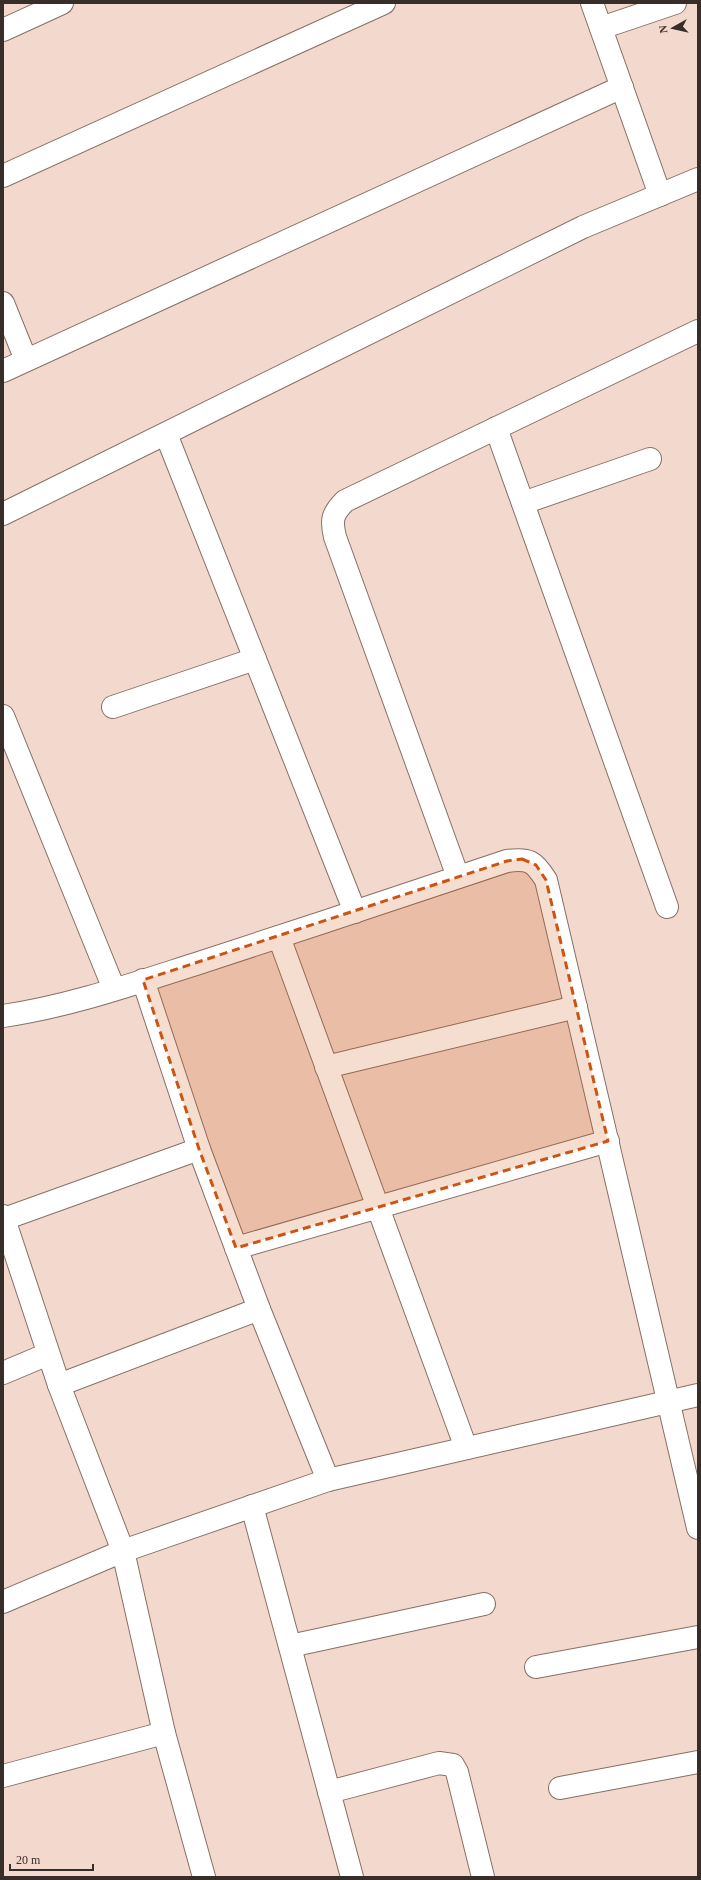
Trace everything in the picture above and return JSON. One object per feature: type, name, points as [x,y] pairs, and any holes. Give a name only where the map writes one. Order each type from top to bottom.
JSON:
[{"type":"street","points":[[3,30],[62,3]]},
{"type":"street","points":[[3,176],[384,3]]},
{"type":"street","points":[[592,3],[660,195]]},
{"type":"street","points":[[601,28],[675,3]]},
{"type":"street","points":[[3,371],[622,87]]},
{"type":"street","points":[[3,514],[583,227],[698,179]]},
{"type":"street","points":[[3,303],[26,360]]},
{"type":"street","points":[[458,877],[338,545],[332,524],[335,510],[345,501],[698,331]]},
{"type":"street","points":[[496,428],[667,907]]},
{"type":"street","points":[[166,434],[355,912]]},
{"type":"street","points":[[523,504],[650,459]]},
{"type":"street","points":[[113,707],[255,659]]},
{"type":"street","points":[[3,716],[114,989]]},
{"type":"street","points":[[3,1016],[67,1004],[279,937],[507,861],[522,859],[536,864],[546,880],[698,1528]]},
{"type":"street","points":[[279,937],[466,1448]]},
{"type":"street","points":[[143,980],[199,1149],[259,1309],[328,1480]]},
{"type":"street","points":[[326,1067],[576,1007]]},
{"type":"street","points":[[236,1248],[608,1141]]},
{"type":"street","points":[[199,1149],[4,1218],[59,1385],[123,1551],[164,1733],[199,1876]]},
{"type":"street","points":[[59,1385],[259,1309]]},
{"type":"street","points":[[3,1373],[48,1354]]},
{"type":"street","points":[[3,1602],[123,1551],[328,1480],[698,1395]]},
{"type":"street","points":[[252,1506],[352,1877]]},
{"type":"street","points":[[290,1646],[484,1604]]},
{"type":"street","points":[[536,1667],[698,1637]]},
{"type":"street","points":[[3,1776],[164,1733]]},
{"type":"street","points":[[560,1788],[698,1762]]},
{"type":"street","points":[[330,1792],[439,1763],[446,1763],[453,1766],[457,1772],[484,1877]]},
{"type":"highlighted area","points":[[522,859],[536,865],[546,880],[608,1141],[236,1248],[199,1149],[143,980],[507,861]]}]
